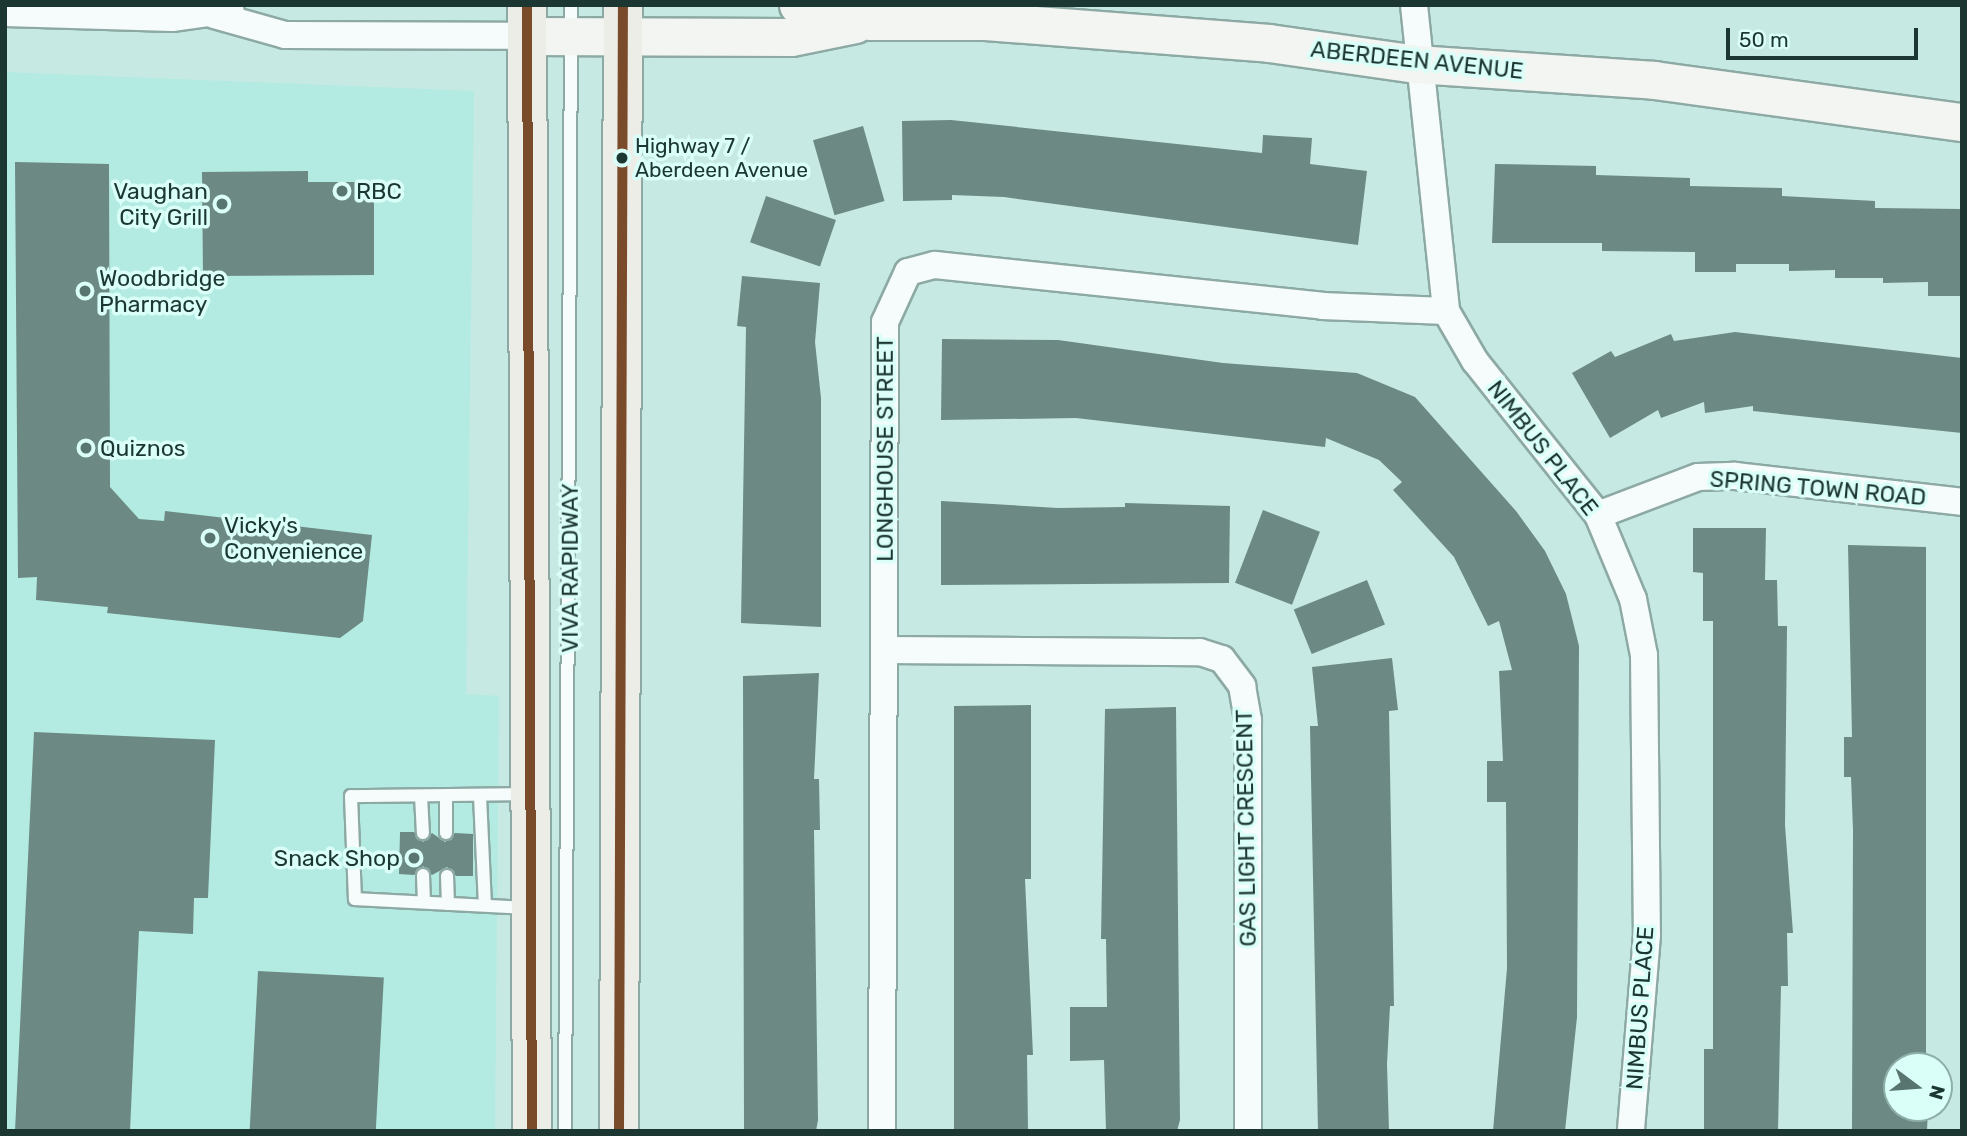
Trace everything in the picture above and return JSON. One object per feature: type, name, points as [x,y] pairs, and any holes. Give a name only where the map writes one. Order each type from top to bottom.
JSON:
[{"type":"main road","points":[[527,20],[533,793],[532,1131]]},
{"type":"main road","points":[[619,1131],[623,21]]},
{"type":"street","points":[[214,15],[243,5]]},
{"type":"street","name":"ABERDEEN AVENUE","points":[[799,5],[870,21]]},
{"type":"street","name":"NIMBUS PLACE","points":[[1413,5],[1416,64],[1446,312],[1475,361],[1598,515],[1633,599],[1648,721],[1647,935],[1631,1131]]},
{"type":"street","points":[[5,13],[214,15],[285,36],[527,20]]},
{"type":"street","name":"ABERDEEN AVENUE","points":[[527,20],[623,21],[791,37],[870,21],[985,21],[1269,43],[1416,64],[1654,80],[1962,122]]},
{"type":"street","name":"LONGHOUSE STREET","points":[[882,1131],[886,650],[885,322],[908,272],[935,265],[1322,306],[1446,312]]},
{"type":"street","name":"SPRING TOWN ROAD","points":[[1598,515],[1698,478],[1735,476],[1962,502]]},
{"type":"street","name":"GAS LIGHT CRESCENT","points":[[886,650],[1200,652],[1222,659],[1242,686],[1248,720],[1248,1131]]},
{"type":"lane","name":"VIVA RAPIDWAY","points":[[565,1131],[571,21]]},
{"type":"lane","points":[[533,793],[480,796],[351,796],[355,899],[533,908]]},
{"type":"lane","points":[[421,796],[422,832]]},
{"type":"lane","points":[[446,796],[446,833]]},
{"type":"lane","points":[[480,796],[485,905]]},
{"type":"lane","points":[[423,875],[424,902]]},
{"type":"lane","points":[[447,876],[448,904]]},
{"type":"shaded area","points":[[5,72],[474,91],[466,694],[499,696],[495,1131],[5,1131]]},
{"type":"building","points":[[951,120],[1262,153],[1263,135],[1312,138],[1310,164],[1367,171],[1358,245],[1004,197],[952,195],[952,200],[903,201],[902,121]]},
{"type":"building","points":[[863,126],[884,201],[835,215],[813,140]]},
{"type":"building","points":[[15,162],[109,164],[110,487],[139,519],[164,521],[165,511],[372,535],[363,621],[340,638],[107,613],[108,607],[36,600],[37,577],[18,578]]},
{"type":"building","points":[[1495,164],[1596,166],[1596,175],[1690,178],[1690,186],[1782,188],[1782,196],[1875,201],[1875,208],[1962,209],[1962,296],[1928,296],[1928,282],[1883,283],[1883,278],[1835,278],[1835,270],[1789,271],[1789,264],[1736,264],[1736,272],[1695,272],[1695,252],[1602,251],[1602,243],[1492,243]]},
{"type":"building","points":[[308,171],[308,182],[374,182],[374,275],[203,276],[202,172]]},
{"type":"building","points":[[766,196],[836,220],[820,266],[750,242]]},
{"type":"building","points":[[742,276],[820,283],[815,342],[821,398],[821,627],[741,623],[746,327],[737,326]]},
{"type":"building","points":[[1735,332],[1962,358],[1962,433],[1753,411],[1753,406],[1705,413],[1704,402],[1661,418],[1658,410],[1610,438],[1572,373],[1611,351],[1615,357],[1671,334],[1674,341]]},
{"type":"building","points":[[942,339],[1058,340],[1223,363],[1357,373],[1415,397],[1516,511],[1545,551],[1566,594],[1579,646],[1577,1017],[1565,1131],[1493,1131],[1507,968],[1506,802],[1487,802],[1487,761],[1503,761],[1499,671],[1512,670],[1499,621],[1488,626],[1454,557],[1393,490],[1402,482],[1379,460],[1326,438],[1325,447],[1076,418],[941,420]]},
{"type":"building","points":[[941,501],[1058,508],[1125,507],[1125,503],[1230,506],[1229,583],[941,585]]},
{"type":"building","points":[[1263,510],[1320,532],[1292,605],[1235,583]]},
{"type":"building","points":[[1693,528],[1766,528],[1765,580],[1777,580],[1778,626],[1787,626],[1785,825],[1793,933],[1787,933],[1788,986],[1781,986],[1778,1131],[1704,1131],[1704,1049],[1713,1049],[1713,621],[1703,621],[1703,573],[1693,572]]},
{"type":"building","points":[[1848,545],[1926,547],[1926,1052],[1883,1052],[1883,1122],[1927,1122],[1927,1131],[1852,1131],[1853,830],[1851,777],[1844,777],[1844,737],[1852,737]]},
{"type":"building","points":[[1367,580],[1385,625],[1312,654],[1294,610]]},
{"type":"building","points":[[1392,658],[1398,710],[1389,711],[1394,1006],[1390,1006],[1387,1064],[1389,1131],[1318,1131],[1310,726],[1318,726],[1312,667]]},
{"type":"building","points":[[819,673],[814,779],[819,779],[820,830],[814,830],[818,1120],[816,1131],[744,1131],[743,676]]},
{"type":"building","points":[[1031,705],[1031,879],[1025,879],[1033,1055],[1027,1055],[1028,1131],[954,1131],[954,706]]},
{"type":"building","points":[[1176,707],[1180,1120],[1177,1131],[1106,1131],[1104,1060],[1070,1061],[1070,1007],[1107,1007],[1106,939],[1101,939],[1105,709]]},
{"type":"building","points":[[34,732],[215,740],[208,898],[194,898],[193,934],[139,931],[130,1131],[15,1131]]},
{"type":"building","points":[[400,832],[414,832],[423,842],[432,833],[445,842],[455,833],[473,834],[473,876],[456,876],[447,867],[432,875],[423,866],[414,875],[399,874]]},
{"type":"building","points":[[258,971],[384,978],[376,1131],[250,1131]]},
{"type":"transit line","points":[[527,5],[532,1131]]},
{"type":"transit line","points":[[619,1131],[623,5]]},
{"type":"place","name":"Highway 7 / Aberdeen Avenue","points":[[622,158]]},
{"type":"place","name":"RBC","points":[[342,191]]},
{"type":"place","name":"Vaughan City Grill","points":[[222,204]]},
{"type":"place","name":"Woodbridge Pharmacy","points":[[85,291]]},
{"type":"place","name":"Quiznos","points":[[86,448]]},
{"type":"place","name":"Vicky's Convenience","points":[[210,538]]},
{"type":"place","name":"Snack Shop","points":[[414,858]]}]
